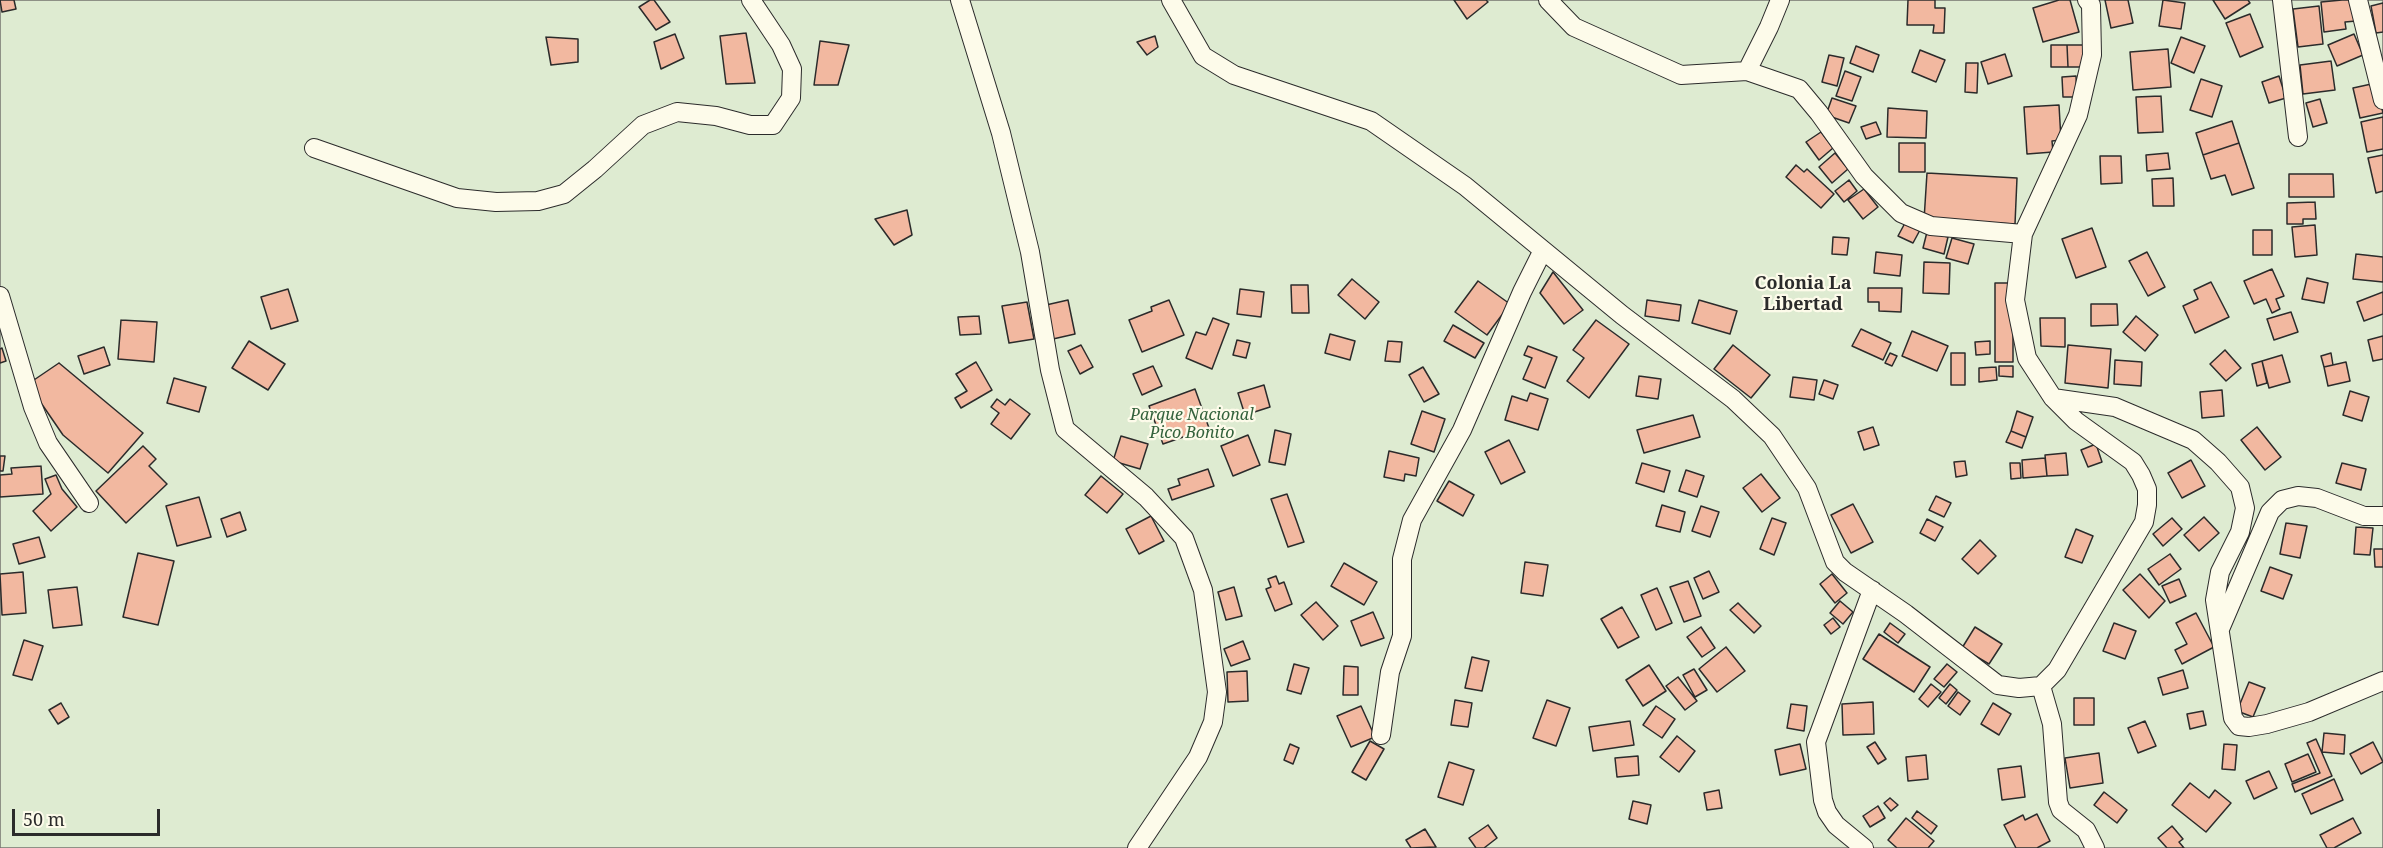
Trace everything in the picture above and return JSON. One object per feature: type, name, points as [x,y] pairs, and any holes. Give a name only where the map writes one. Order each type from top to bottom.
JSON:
[{"type":"street","points":[[314,148],[457,198],[496,202],[538,201],[564,194],[595,170],[643,125],[677,112],[716,116],[750,125],[773,125],[791,98],[792,69],[781,45],[751,0]]},
{"type":"street","points":[[960,0],[1001,133],[1030,252],[1050,370],[1065,429],[1146,496],[1184,538],[1203,590],[1217,692],[1213,722],[1198,757],[1137,848]]},
{"type":"street","points":[[1171,0],[1203,56],[1234,75],[1371,121],[1465,186],[1622,315],[1733,399],[1772,436],[1807,488],[1835,562],[1845,572],[1998,685],[2019,688],[2042,686],[2057,670],[2144,522],[2147,505],[2146,489],[2133,462],[2076,421],[2053,398],[2027,358],[2015,300],[2023,234],[2078,115],[2092,55],[2091,5],[2087,0]]},
{"type":"street","points":[[1548,0],[1574,27],[1681,75],[1747,71],[1799,89],[1864,176],[1901,213],[1931,226],[2023,234]]},
{"type":"street","points":[[1747,71],[1780,0]]},
{"type":"street","points":[[2358,0],[2383,100]]},
{"type":"street","points":[[2288,1],[2298,136]]},
{"type":"street","points":[[1380,735],[1390,672],[1402,636],[1402,559],[1412,520],[1462,430],[1522,292],[1543,250]]},
{"type":"street","points":[[0,296],[33,406],[48,443],[88,503]]},
{"type":"street","points":[[2053,398],[2115,407],[2193,440],[2218,462],[2240,487],[2245,508],[2240,532],[2220,572],[2215,600],[2233,718],[2239,726],[2267,724],[2309,712],[2383,681]]},
{"type":"street","points":[[2219,630],[2270,512],[2282,500],[2298,496],[2317,498],[2364,516],[2383,516]]},
{"type":"street","points":[[1864,848],[1836,825],[1827,812],[1823,800],[1816,742],[1872,590]]},
{"type":"street","points":[[2042,686],[2052,724],[2058,802],[2061,810],[2086,830],[2095,848]]},
{"type":"green space","name":"Parque Nacional Pico Bonito","points":[[0,0],[2383,0],[2383,848],[0,848]]},
{"type":"building","points":[[0,0],[14,0],[16,9],[2,12]]},
{"type":"building","points":[[654,0],[670,22],[656,30],[639,7]]},
{"type":"building","points":[[1454,0],[1486,0],[1488,2],[1467,19]]},
{"type":"building","points":[[1908,0],[1935,0],[1935,8],[1945,8],[1944,33],[1933,33],[1934,25],[1907,25]]},
{"type":"building","points":[[2059,0],[2070,0],[2079,32],[2043,42],[2033,8]]},
{"type":"building","points":[[2105,0],[2128,0],[2133,23],[2111,28]]},
{"type":"building","points":[[2163,0],[2185,3],[2181,29],[2159,26]]},
{"type":"building","points":[[2213,0],[2248,0],[2250,3],[2225,19]]},
{"type":"building","points":[[2354,0],[2356,21],[2345,22],[2346,29],[2324,32],[2321,2]]},
{"type":"building","points":[[2383,3],[2383,32],[2376,33],[2371,6]]},
{"type":"building","points":[[2319,6],[2323,44],[2298,47],[2293,9]]},
{"type":"building","points":[[2250,14],[2263,47],[2240,57],[2226,23]]},
{"type":"building","points":[[746,33],[755,83],[726,84],[720,36]]},
{"type":"building","points":[[675,34],[684,58],[661,69],[654,42]]},
{"type":"building","points":[[2354,34],[2363,55],[2337,66],[2328,45]]},
{"type":"building","points":[[1155,36],[1158,47],[1147,55],[1137,42]]},
{"type":"building","points":[[546,37],[578,39],[578,62],[551,65]]},
{"type":"building","points":[[2181,37],[2205,46],[2194,73],[2171,63]]},
{"type":"building","points":[[820,41],[849,45],[838,85],[814,85]]},
{"type":"building","points":[[2051,45],[2067,45],[2068,67],[2051,67]]},
{"type":"building","points":[[2067,45],[2084,45],[2084,67],[2068,67]]},
{"type":"building","points":[[1856,46],[1879,55],[1873,72],[1850,63]]},
{"type":"building","points":[[2168,49],[2171,87],[2133,90],[2130,52]]},
{"type":"building","points":[[1920,50],[1945,60],[1936,82],[1912,72]]},
{"type":"building","points":[[2005,54],[2012,76],[1988,84],[1981,62]]},
{"type":"building","points":[[1829,55],[1844,58],[1837,86],[1822,82]]},
{"type":"building","points":[[2331,61],[2335,90],[2303,94],[2300,65]]},
{"type":"building","points":[[1966,63],[1978,63],[1977,93],[1965,92]]},
{"type":"building","points":[[1845,71],[1861,77],[1852,101],[1836,96]]},
{"type":"building","points":[[2076,76],[2077,97],[2063,97],[2062,77]]},
{"type":"building","points":[[2279,76],[2286,98],[2269,103],[2262,82]]},
{"type":"building","points":[[2201,79],[2222,86],[2212,117],[2190,110]]},
{"type":"building","points":[[2376,83],[2383,113],[2360,118],[2353,88]]},
{"type":"building","points":[[2161,96],[2163,132],[2138,133],[2136,97]]},
{"type":"building","points":[[1832,98],[1856,106],[1849,123],[1826,115]]},
{"type":"building","points":[[2320,99],[2327,123],[2313,127],[2306,103]]},
{"type":"building","points":[[2059,105],[2061,140],[2052,141],[2053,152],[2027,154],[2024,107]]},
{"type":"building","points":[[1888,108],[1927,111],[1926,138],[1887,137]]},
{"type":"building","points":[[2383,117],[2383,149],[2367,152],[2361,122]]},
{"type":"building","points":[[2232,121],[2239,143],[2203,155],[2196,133]]},
{"type":"building","points":[[1876,122],[1881,134],[1866,139],[1861,127]]},
{"type":"building","points":[[1821,132],[1833,148],[1819,160],[1806,142]]},
{"type":"building","points":[[1899,143],[1925,143],[1925,172],[1899,172]]},
{"type":"building","points":[[2239,143],[2254,188],[2232,195],[2225,175],[2211,179],[2203,155]]},
{"type":"building","points":[[1835,153],[1848,169],[1832,183],[1819,167]]},
{"type":"building","points":[[2168,153],[2170,169],[2147,171],[2146,155]]},
{"type":"building","points":[[2383,155],[2383,191],[2376,193],[2368,158]]},
{"type":"building","points":[[2100,156],[2121,156],[2122,183],[2101,184]]},
{"type":"building","points":[[1796,165],[1804,172],[1807,169],[1834,194],[1821,208],[1786,177]]},
{"type":"building","points":[[1927,173],[2017,178],[2015,224],[1924,220]]},
{"type":"building","points":[[2289,174],[2333,174],[2334,197],[2289,197]]},
{"type":"building","points":[[2173,178],[2174,206],[2153,206],[2152,179]]},
{"type":"building","points":[[1849,180],[1857,191],[1844,202],[1835,191]]},
{"type":"building","points":[[1864,189],[1878,207],[1863,219],[1848,200]]},
{"type":"building","points":[[2315,202],[2316,219],[2303,219],[2303,224],[2287,224],[2287,203]]},
{"type":"building","points":[[907,210],[912,235],[894,245],[875,219]]},
{"type":"building","points":[[1905,223],[1920,230],[1913,243],[1898,236]]},
{"type":"building","points":[[2315,225],[2317,255],[2295,257],[2292,227]]},
{"type":"building","points":[[2092,228],[2106,267],[2076,278],[2062,239]]},
{"type":"building","points":[[2253,230],[2272,230],[2272,255],[2253,255]]},
{"type":"building","points":[[1927,232],[1948,237],[1944,254],[1923,248]]},
{"type":"building","points":[[1833,237],[1849,238],[1847,255],[1832,254]]},
{"type":"building","points":[[1952,238],[1974,244],[1968,264],[1946,258]]},
{"type":"building","points":[[1876,252],[1902,255],[1900,276],[1874,273]]},
{"type":"building","points":[[2147,252],[2165,287],[2148,296],[2129,261]]},
{"type":"building","points":[[2356,254],[2383,257],[2383,282],[2353,279]]},
{"type":"building","points":[[1924,262],[1950,263],[1949,294],[1923,293]]},
{"type":"building","points":[[2272,269],[2284,296],[2276,299],[2280,309],[2272,313],[2266,299],[2254,304],[2244,281]]},
{"type":"building","points":[[1553,272],[1583,310],[1564,324],[1540,293]]},
{"type":"building","points":[[2307,278],[2328,283],[2324,303],[2302,299]]},
{"type":"building","points":[[1352,279],[1379,302],[1365,319],[1338,295]]},
{"type":"building","points":[[1478,281],[1510,304],[1487,335],[1455,312]]},
{"type":"building","points":[[2211,282],[2229,317],[2195,333],[2183,306],[2198,299],[2194,290]]},
{"type":"building","points":[[1995,283],[2013,283],[2013,362],[1995,362]]},
{"type":"building","points":[[1291,285],[1308,285],[1309,313],[1292,313]]},
{"type":"building","points":[[1868,288],[1902,288],[1901,312],[1879,311],[1879,302],[1868,302]]},
{"type":"building","points":[[288,289],[298,321],[271,329],[261,297]]},
{"type":"building","points":[[1240,289],[1264,292],[1261,317],[1237,314]]},
{"type":"building","points":[[2383,292],[2383,314],[2364,321],[2357,302]]},
{"type":"building","points":[[1068,300],[1075,334],[1053,339],[1046,305]]},
{"type":"building","points":[[1169,300],[1184,335],[1142,352],[1129,320],[1152,311],[1151,307]]},
{"type":"building","points":[[1647,300],[1681,305],[1679,321],[1645,316]]},
{"type":"building","points":[[1699,300],[1737,311],[1730,334],[1692,323]]},
{"type":"building","points":[[1027,302],[1034,339],[1009,343],[1002,306]]},
{"type":"building","points":[[2091,304],[2117,304],[2118,325],[2091,326]]},
{"type":"building","points":[[2291,312],[2298,332],[2274,340],[2267,319]]},
{"type":"building","points":[[979,316],[981,334],[960,335],[958,317]]},
{"type":"building","points":[[2136,316],[2158,335],[2145,351],[2123,332]]},
{"type":"building","points":[[1213,318],[1229,324],[1212,369],[1186,358],[1196,332],[1206,335]]},
{"type":"building","points":[[2040,318],[2065,318],[2065,347],[2041,346]]},
{"type":"building","points":[[121,320],[157,322],[154,362],[118,359]]},
{"type":"building","points":[[1596,320],[1629,344],[1589,398],[1567,381],[1584,358],[1573,350]]},
{"type":"building","points":[[1453,325],[1484,343],[1475,358],[1444,341]]},
{"type":"building","points":[[1861,329],[1891,343],[1883,360],[1852,346]]},
{"type":"building","points":[[1912,331],[1948,346],[1937,371],[1902,356]]},
{"type":"building","points":[[1330,334],[1355,341],[1350,360],[1325,353]]},
{"type":"building","points":[[2383,336],[2383,359],[2373,361],[2368,340]]},
{"type":"building","points":[[1237,340],[1250,343],[1246,358],[1233,355]]},
{"type":"building","points":[[249,341],[285,364],[268,390],[232,368]]},
{"type":"building","points":[[1388,341],[1402,342],[1400,362],[1385,361]]},
{"type":"building","points":[[1990,341],[1990,354],[1976,355],[1975,342]]},
{"type":"building","points":[[1081,345],[1093,367],[1080,374],[1068,351]]},
{"type":"building","points":[[1733,345],[1770,375],[1751,398],[1714,369]]},
{"type":"building","points":[[2068,345],[2111,349],[2108,388],[2065,383]]},
{"type":"building","points":[[1528,346],[1557,357],[1545,388],[1523,379],[1532,358],[1524,355]]},
{"type":"building","points":[[104,347],[110,365],[84,374],[78,356]]},
{"type":"building","points":[[2,348],[6,361],[0,363],[0,349]]},
{"type":"building","points":[[2225,350],[2241,368],[2226,381],[2210,364]]},
{"type":"building","points":[[1890,353],[1897,356],[1892,366],[1885,363]]},
{"type":"building","points":[[1951,353],[1965,353],[1965,385],[1951,385]]},
{"type":"building","points":[[2331,353],[2333,365],[2324,367],[2321,356]]},
{"type":"building","points":[[2282,355],[2290,382],[2269,388],[2262,361]]},
{"type":"building","points":[[2115,360],[2142,362],[2141,386],[2114,384]]},
{"type":"building","points":[[2262,361],[2267,383],[2257,386],[2252,364]]},
{"type":"building","points":[[976,362],[992,390],[961,408],[955,398],[967,391],[956,374]]},
{"type":"building","points":[[2346,362],[2350,381],[2328,386],[2324,367]]},
{"type":"building","points":[[59,363],[143,433],[108,473],[63,435],[28,384]]},
{"type":"building","points":[[1153,366],[1162,386],[1142,395],[1133,374]]},
{"type":"building","points":[[1999,366],[2013,366],[2013,377],[1999,376]]},
{"type":"building","points":[[1423,367],[1439,394],[1424,402],[1409,375]]},
{"type":"building","points":[[1996,367],[1997,380],[1979,382],[1979,368]]},
{"type":"building","points":[[1639,376],[1661,379],[1658,399],[1636,396]]},
{"type":"building","points":[[1793,377],[1817,380],[1814,400],[1790,397]]},
{"type":"building","points":[[174,378],[206,387],[199,412],[167,403]]},
{"type":"building","points":[[1824,380],[1838,385],[1833,399],[1819,394]]},
{"type":"building","points":[[1264,385],[1270,407],[1245,415],[1238,393]]},
{"type":"building","points":[[1195,389],[1209,428],[1163,444],[1149,406]]},
{"type":"building","points":[[2222,390],[2224,416],[2202,418],[2200,392]]},
{"type":"building","points":[[2350,391],[2369,397],[2362,421],[2343,415]]},
{"type":"building","points":[[1530,393],[1548,399],[1538,430],[1505,420],[1512,396],[1527,401]]},
{"type":"building","points":[[997,399],[1005,405],[1010,399],[1030,414],[1011,439],[991,424],[999,413],[991,407]]},
{"type":"building","points":[[1422,411],[1445,419],[1434,452],[1411,444]]},
{"type":"building","points":[[2017,411],[2033,417],[2026,437],[2011,431]]},
{"type":"building","points":[[1693,415],[1700,437],[1644,453],[1637,430]]},
{"type":"building","points":[[1873,427],[1879,445],[1864,450],[1858,432]]},
{"type":"building","points":[[2257,427],[2281,457],[2265,470],[2241,440]]},
{"type":"building","points":[[1275,430],[1291,434],[1285,465],[1269,462]]},
{"type":"building","points":[[2011,431],[2026,437],[2022,448],[2006,442]]},
{"type":"building","points":[[1248,435],[1260,465],[1233,476],[1221,446]]},
{"type":"building","points":[[1121,436],[1148,444],[1140,469],[1113,461]]},
{"type":"building","points":[[1509,440],[1525,472],[1501,484],[1485,452]]},
{"type":"building","points":[[2096,444],[2102,462],[2088,467],[2081,450]]},
{"type":"building","points":[[143,446],[156,459],[149,466],[167,484],[126,523],[96,491]]},
{"type":"building","points":[[1389,451],[1419,458],[1416,476],[1405,474],[1404,481],[1384,477]]},
{"type":"building","points":[[2066,453],[2068,475],[2047,476],[2045,455]]},
{"type":"building","points":[[0,456],[5,456],[3,471],[0,471]]},
{"type":"building","points":[[2045,458],[2047,476],[2023,478],[2022,460]]},
{"type":"building","points":[[2191,460],[2205,486],[2182,498],[2168,473]]},
{"type":"building","points":[[1965,461],[1967,475],[1956,477],[1954,462]]},
{"type":"building","points":[[1642,463],[1670,471],[1664,492],[1636,483]]},
{"type":"building","points":[[2010,463],[2020,463],[2021,478],[2011,479]]},
{"type":"building","points":[[2342,463],[2366,469],[2361,490],[2336,483]]},
{"type":"building","points":[[41,466],[43,494],[0,497],[0,475],[12,474],[11,468]]},
{"type":"building","points":[[1208,469],[1214,486],[1172,500],[1168,489],[1180,485],[1178,479]]},
{"type":"building","points":[[1686,470],[1704,476],[1697,497],[1679,491]]},
{"type":"building","points":[[1761,474],[1780,498],[1762,512],[1743,488]]},
{"type":"building","points":[[56,475],[62,489],[77,507],[51,531],[33,511],[51,494],[45,479]]},
{"type":"building","points":[[1101,476],[1123,494],[1107,513],[1085,495]]},
{"type":"building","points":[[1449,481],[1474,495],[1463,516],[1437,501]]},
{"type":"building","points":[[1287,494],[1304,542],[1288,547],[1271,499]]},
{"type":"building","points":[[1936,496],[1951,503],[1944,517],[1929,510]]},
{"type":"building","points":[[199,497],[211,537],[177,546],[166,506]]},
{"type":"building","points":[[1853,504],[1873,542],[1851,553],[1831,515]]},
{"type":"building","points":[[1662,505],[1685,512],[1680,532],[1656,526]]},
{"type":"building","points":[[1701,506],[1719,512],[1710,537],[1692,531]]},
{"type":"building","points":[[240,512],[246,530],[227,537],[221,519]]},
{"type":"building","points":[[1151,516],[1164,541],[1139,554],[1126,529]]},
{"type":"building","points":[[2204,517],[2219,533],[2199,551],[2184,535]]},
{"type":"building","points":[[1772,518],[1786,523],[1774,555],[1760,549]]},
{"type":"building","points":[[2172,518],[2182,529],[2163,546],[2153,534]]},
{"type":"building","points":[[1927,519],[1943,527],[1935,541],[1920,533]]},
{"type":"building","points":[[2286,523],[2307,526],[2300,558],[2280,554]]},
{"type":"building","points":[[2356,527],[2373,528],[2370,555],[2354,554]]},
{"type":"building","points":[[2076,529],[2093,536],[2082,563],[2065,557]]},
{"type":"building","points":[[39,537],[45,557],[19,564],[13,544]]},
{"type":"building","points":[[1980,540],[1996,556],[1978,574],[1962,559]]},
{"type":"building","points":[[2374,549],[2383,549],[2383,567],[2375,567]]},
{"type":"building","points":[[138,553],[174,561],[158,625],[123,617]]},
{"type":"building","points":[[2170,554],[2181,569],[2159,585],[2148,569]]},
{"type":"building","points":[[1525,562],[1548,565],[1543,596],[1521,593]]},
{"type":"building","points":[[1344,563],[1377,582],[1364,605],[1331,586]]},
{"type":"building","points":[[2270,567],[2292,575],[2283,599],[2261,591]]},
{"type":"building","points":[[1709,571],[1719,592],[1703,599],[1694,578]]},
{"type":"building","points":[[23,572],[26,613],[2,615],[0,574]]},
{"type":"building","points":[[1832,574],[1847,593],[1835,603],[1820,584]]},
{"type":"building","points":[[2140,574],[2165,601],[2149,618],[2123,590]]},
{"type":"building","points":[[1276,576],[1279,584],[1284,582],[1292,604],[1275,611],[1266,589],[1271,587],[1268,579]]},
{"type":"building","points":[[2179,579],[2186,596],[2170,603],[2162,586]]},
{"type":"building","points":[[1688,581],[1701,616],[1684,622],[1670,587]]},
{"type":"building","points":[[77,587],[82,625],[53,628],[48,590]]},
{"type":"building","points":[[1234,587],[1242,616],[1226,620],[1218,592]]},
{"type":"building","points":[[1657,588],[1672,623],[1656,630],[1641,595]]},
{"type":"building","points":[[1840,601],[1853,612],[1843,624],[1830,613]]},
{"type":"building","points":[[1316,602],[1338,626],[1323,640],[1301,615]]},
{"type":"building","points":[[1738,603],[1761,626],[1754,633],[1730,610]]},
{"type":"building","points":[[1622,607],[1639,637],[1618,648],[1601,619]]},
{"type":"building","points":[[1373,612],[1384,638],[1361,646],[1351,621]]},
{"type":"building","points":[[2196,613],[2214,647],[2182,664],[2175,650],[2187,644],[2176,623]]},
{"type":"building","points":[[1833,618],[1840,627],[1831,634],[1824,625]]},
{"type":"building","points":[[1890,623],[1905,634],[1898,643],[1884,632]]},
{"type":"building","points":[[2114,623],[2136,631],[2125,659],[2103,651]]},
{"type":"building","points":[[1701,627],[1715,648],[1702,657],[1687,637]]},
{"type":"building","points":[[1975,627],[2002,644],[1989,664],[1962,648]]},
{"type":"building","points":[[1879,634],[1930,667],[1914,692],[1863,659]]},
{"type":"building","points":[[24,640],[43,646],[32,680],[13,675]]},
{"type":"building","points":[[1243,641],[1250,659],[1231,666],[1224,649]]},
{"type":"building","points":[[1726,647],[1745,671],[1717,692],[1699,669]]},
{"type":"building","points":[[1472,657],[1489,661],[1482,691],[1465,688]]},
{"type":"building","points":[[1294,664],[1309,668],[1301,694],[1287,690]]},
{"type":"building","points":[[1947,664],[1957,672],[1944,687],[1934,679]]},
{"type":"building","points":[[1649,665],[1666,691],[1643,706],[1626,680]]},
{"type":"building","points":[[1344,666],[1358,667],[1358,695],[1343,695]]},
{"type":"building","points":[[1694,669],[1707,690],[1695,697],[1683,675]]},
{"type":"building","points":[[2183,670],[2188,688],[2163,695],[2158,678]]},
{"type":"building","points":[[1247,671],[1248,701],[1228,702],[1227,672]]},
{"type":"building","points":[[1678,677],[1697,701],[1685,710],[1666,686]]},
{"type":"building","points":[[2249,682],[2265,688],[2253,717],[2237,711]]},
{"type":"building","points":[[1931,684],[1941,692],[1928,707],[1919,699]]},
{"type":"building","points":[[1950,684],[1957,690],[1946,704],[1939,698]]},
{"type":"building","points":[[1958,692],[1970,701],[1960,715],[1948,706]]},
{"type":"building","points":[[2074,698],[2094,698],[2094,725],[2074,725]]},
{"type":"building","points":[[1455,700],[1472,703],[1468,727],[1451,725]]},
{"type":"building","points":[[1547,700],[1570,708],[1556,746],[1533,738]]},
{"type":"building","points":[[1873,702],[1874,734],[1843,735],[1842,704]]},
{"type":"building","points":[[61,703],[69,717],[58,724],[49,710]]},
{"type":"building","points":[[1993,703],[2011,714],[1999,735],[1981,724]]},
{"type":"building","points":[[1791,704],[1807,706],[1804,731],[1787,728]]},
{"type":"building","points":[[1361,706],[1375,737],[1351,747],[1337,716]]},
{"type":"building","points":[[1656,706],[1675,719],[1662,738],[1643,725]]},
{"type":"building","points":[[2203,711],[2206,725],[2190,729],[2187,714]]},
{"type":"building","points":[[1630,721],[1634,745],[1593,751],[1589,727]]},
{"type":"building","points":[[2145,721],[2156,746],[2138,753],[2128,728]]},
{"type":"building","points":[[2324,733],[2345,735],[2344,754],[2322,752]]},
{"type":"building","points":[[1677,736],[1695,751],[1679,772],[1660,757]]},
{"type":"building","points":[[2316,739],[2332,776],[2295,792],[2292,784],[2320,773],[2307,743]]},
{"type":"building","points":[[1370,741],[1384,749],[1366,780],[1352,772]]},
{"type":"building","points":[[1875,742],[1886,759],[1878,764],[1867,747]]},
{"type":"building","points":[[2373,742],[2383,762],[2361,774],[2350,754]]},
{"type":"building","points":[[1290,744],[1299,748],[1293,764],[1284,760]]},
{"type":"building","points":[[1800,744],[1806,769],[1780,775],[1775,750]]},
{"type":"building","points":[[2224,744],[2237,745],[2235,770],[2222,769]]},
{"type":"building","points":[[2099,753],[2103,783],[2070,788],[2065,758]]},
{"type":"building","points":[[2308,754],[2316,772],[2292,782],[2285,764]]},
{"type":"building","points":[[1926,755],[1928,779],[1908,781],[1906,757]]},
{"type":"building","points":[[1638,756],[1639,775],[1617,777],[1615,758]]},
{"type":"building","points":[[1449,762],[1474,770],[1463,805],[1438,797]]},
{"type":"building","points":[[2021,766],[2025,797],[2002,800],[1998,769]]},
{"type":"building","points":[[2269,771],[2277,788],[2254,799],[2246,781]]},
{"type":"building","points":[[2334,779],[2343,800],[2311,814],[2302,794]]},
{"type":"building","points":[[2190,783],[2209,798],[2215,790],[2231,803],[2206,832],[2172,805]]},
{"type":"building","points":[[1719,790],[1722,808],[1707,810],[1704,793]]},
{"type":"building","points":[[2104,792],[2127,810],[2117,823],[2094,805]]},
{"type":"building","points":[[1890,798],[1898,805],[1891,811],[1884,803]]},
{"type":"building","points":[[1633,801],[1651,805],[1647,824],[1629,819]]},
{"type":"building","points":[[1878,806],[1885,818],[1870,827],[1863,816]]},
{"type":"building","points":[[1917,811],[1937,826],[1931,834],[1912,818]]},
{"type":"building","points":[[2037,814],[2050,841],[2037,848],[2016,848],[2004,825],[2023,815],[2025,820]]},
{"type":"building","points":[[1906,818],[1934,841],[1928,848],[1897,848],[1888,840]]},
{"type":"building","points":[[2353,818],[2361,833],[2334,848],[2327,848],[2320,835]]},
{"type":"building","points":[[1488,825],[1497,838],[1484,848],[1476,848],[1469,838]]},
{"type":"building","points":[[2172,826],[2183,839],[2179,842],[2184,848],[2167,848],[2158,838]]},
{"type":"building","points":[[1425,829],[1436,847],[1411,848],[1406,840]]},
{"type":"district","name":"Colonia La Libertad","points":[[1803,294]]}]
